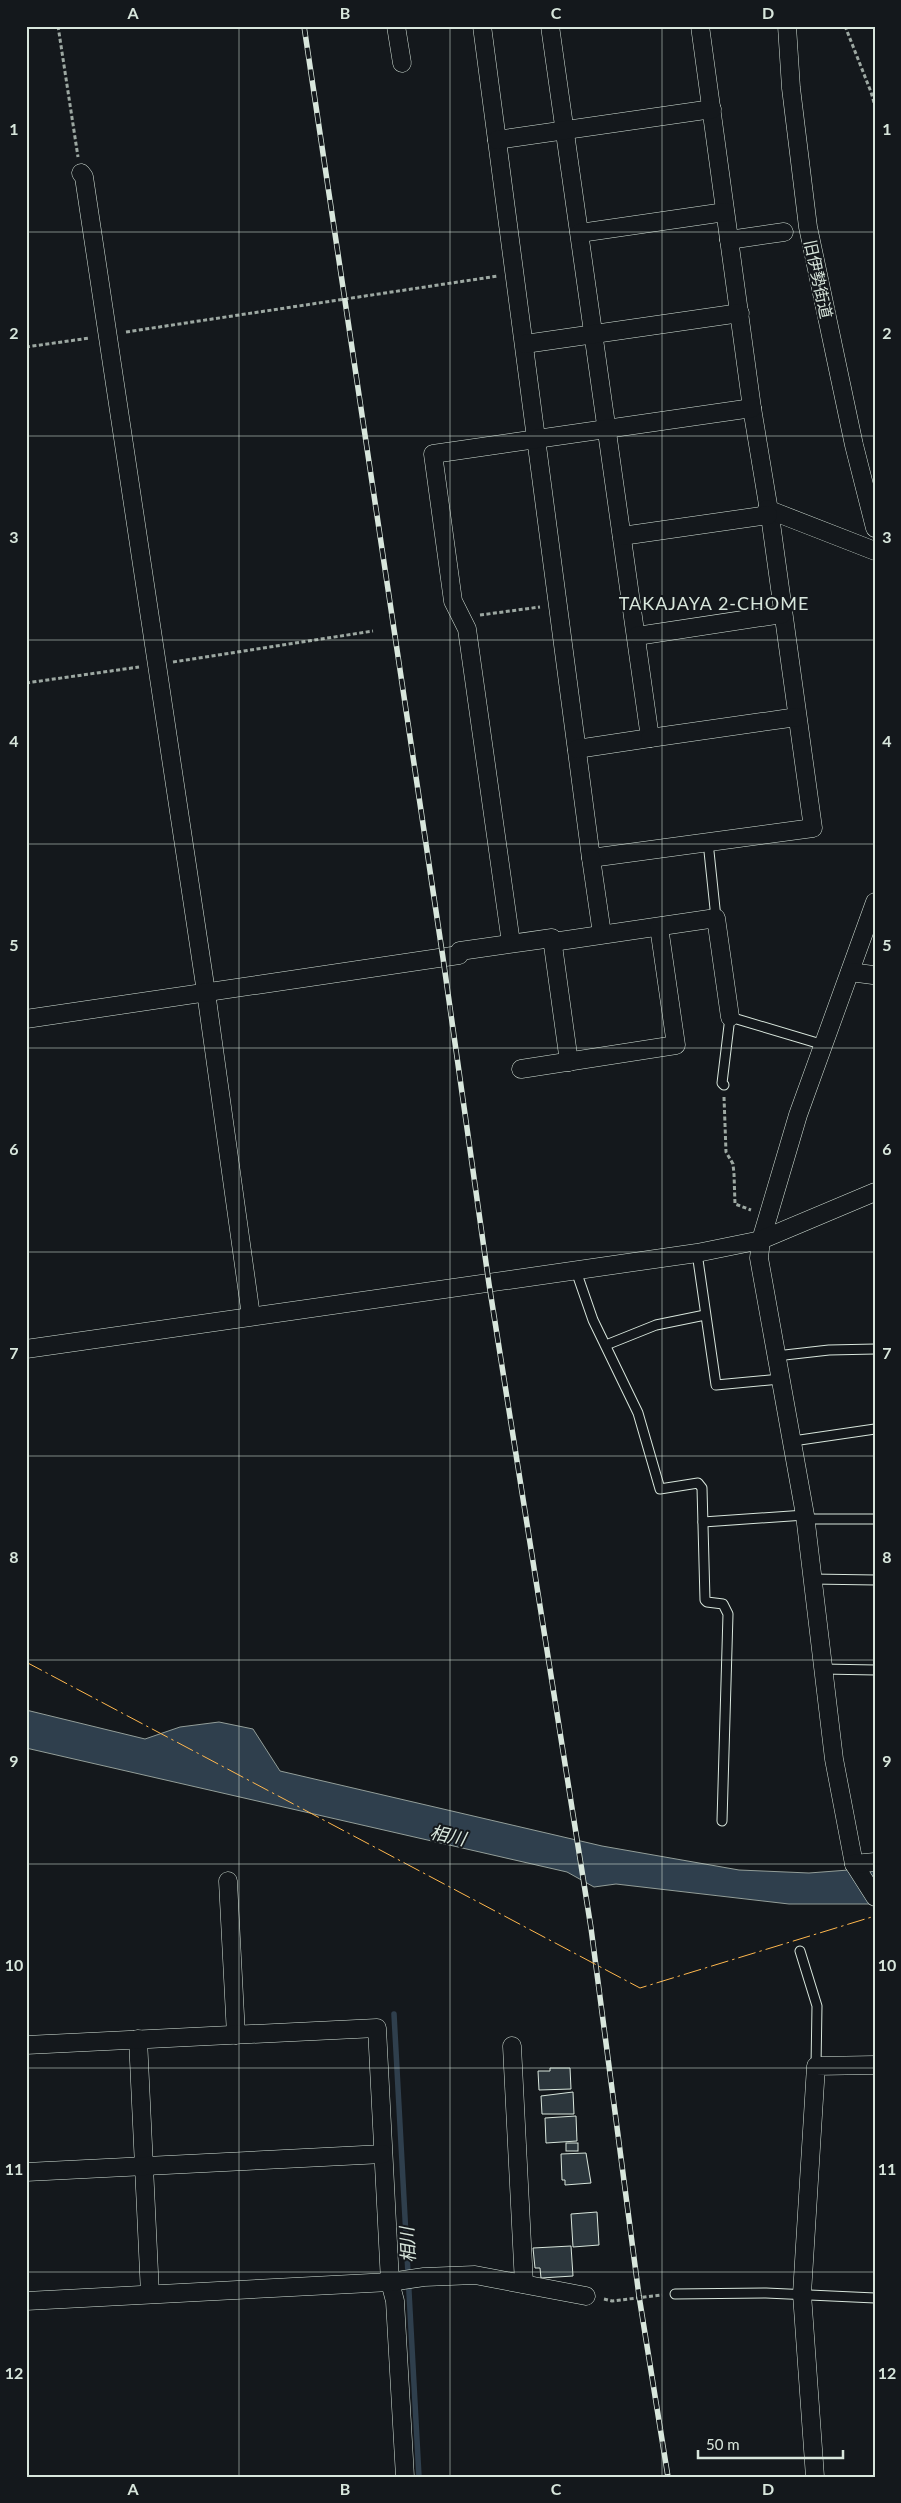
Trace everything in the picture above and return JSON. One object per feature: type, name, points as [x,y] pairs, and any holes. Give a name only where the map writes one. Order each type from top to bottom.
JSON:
[{"type":"street","points":[[396,26],[402,63]]},
{"type":"street","points":[[482,26],[602,934]]},
{"type":"street","points":[[554,26],[550,27],[650,738]]},
{"type":"street","points":[[591,858],[813,828],[752,408],[700,26]]},
{"type":"street","name":"旧伊勢街道","points":[[787,26],[798,229],[875,528]]},
{"type":"street","points":[[497,140],[712,109]]},
{"type":"street","points":[[81,173],[84,177],[155,665],[206,992],[251,1316]]},
{"type":"street","points":[[580,233],[725,212]]},
{"type":"street","points":[[730,240],[798,229]]},
{"type":"street","points":[[525,344],[740,313]]},
{"type":"street","points":[[511,944],[467,629],[453,601],[433,454],[752,408]]},
{"type":"street","points":[[622,536],[768,512],[875,551]]},
{"type":"street","points":[[637,636],[782,614]]},
{"type":"street","points":[[577,749],[797,717]]},
{"type":"street","points":[[875,902],[798,1115],[761,1240],[759,1258],[805,1517],[834,1759],[854,1864],[875,1897]]},
{"type":"street","points":[[552,942],[716,918],[730,1017]]},
{"type":"street","points":[[521,1069],[676,1045],[659,927]]},
{"type":"street","points":[[26,1019],[459,955],[460,951],[552,938],[569,1062]]},
{"type":"street","points":[[850,972],[874,974]]},
{"type":"street","points":[[26,1349],[697,1253],[761,1240],[875,1192]]},
{"type":"street","points":[[854,1864],[875,1862]]},
{"type":"street","points":[[228,1881],[236,2034]]},
{"type":"street","points":[[26,2045],[377,2028],[383,2154],[402,2280],[395,2301],[405,2477]]},
{"type":"street","points":[[138,2039],[150,2294]]},
{"type":"street","points":[[512,2046],[524,2284]]},
{"type":"street","points":[[815,2477],[802,2294],[816,2066],[875,2065]]},
{"type":"street","points":[[26,2172],[383,2154]]},
{"type":"street","points":[[26,2301],[475,2275],[586,2296]]},
{"type":"lane","points":[[708,842],[716,918]]},
{"type":"lane","points":[[724,1086],[722,1083],[730,1017],[824,1044]]},
{"type":"lane","points":[[697,1253],[716,1385],[780,1379]]},
{"type":"lane","points":[[576,1271],[593,1320],[638,1413],[660,1489],[700,1484],[705,1600],[707,1602],[723,1604],[728,1614],[722,1821]]},
{"type":"lane","points":[[606,1345],[656,1325],[705,1315]]},
{"type":"lane","points":[[776,1356],[829,1350],[875,1349]]},
{"type":"lane","points":[[792,1441],[875,1429]]},
{"type":"lane","points":[[703,1522],[805,1517],[875,1519]]},
{"type":"lane","points":[[812,1579],[875,1580]]},
{"type":"lane","points":[[823,1669],[875,1670]]},
{"type":"lane","points":[[800,1951],[817,2006],[816,2066]]},
{"type":"lane","points":[[675,2294],[802,2294],[875,2298]]},
{"type":"path","points":[[58,26],[81,173]]},
{"type":"path","points":[[845,26],[872,92],[875,106]]},
{"type":"path","points":[[26,347],[515,273]]},
{"type":"path","points":[[462,618],[559,604]]},
{"type":"path","points":[[26,683],[373,631]]},
{"type":"path","points":[[724,1086],[726,1152],[733,1164],[735,1204],[769,1215]]},
{"type":"path","points":[[586,2296],[612,2301],[675,2294]]},
{"type":"water","points":[[26,1710],[145,1739],[180,1727],[219,1722],[253,1729],[280,1771],[602,1846],[739,1870],[809,1873],[875,1868],[875,1904],[789,1904],[616,1884],[594,1887],[567,1872],[26,1748]]},
{"type":"building","points":[[550,2068],[570,2068],[571,2089],[539,2090],[538,2071],[550,2071]]},
{"type":"building","points":[[573,2092],[574,2114],[542,2114],[541,2096]]},
{"type":"building","points":[[576,2116],[577,2141],[546,2143],[545,2118]]},
{"type":"building","points":[[566,2143],[578,2143],[578,2151],[566,2151]]},
{"type":"building","points":[[586,2153],[591,2183],[565,2185],[565,2180],[562,2180],[561,2154]]},
{"type":"building","points":[[597,2212],[599,2245],[573,2247],[571,2214]]},
{"type":"building","points":[[571,2246],[573,2276],[541,2278],[540,2268],[535,2268],[533,2248]]},
{"type":"waterway","name":"相川","points":[[394,2014],[419,2477]]},
{"type":"railway","points":[[304,26],[443,958],[489,1284],[591,1928],[639,2296],[668,2477]]},
{"type":"power","points":[[26,1662],[640,1988],[875,1916]]},
{"type":"district","name":"TAKAJAYA 2-CHOME","points":[[714,603]]}]
